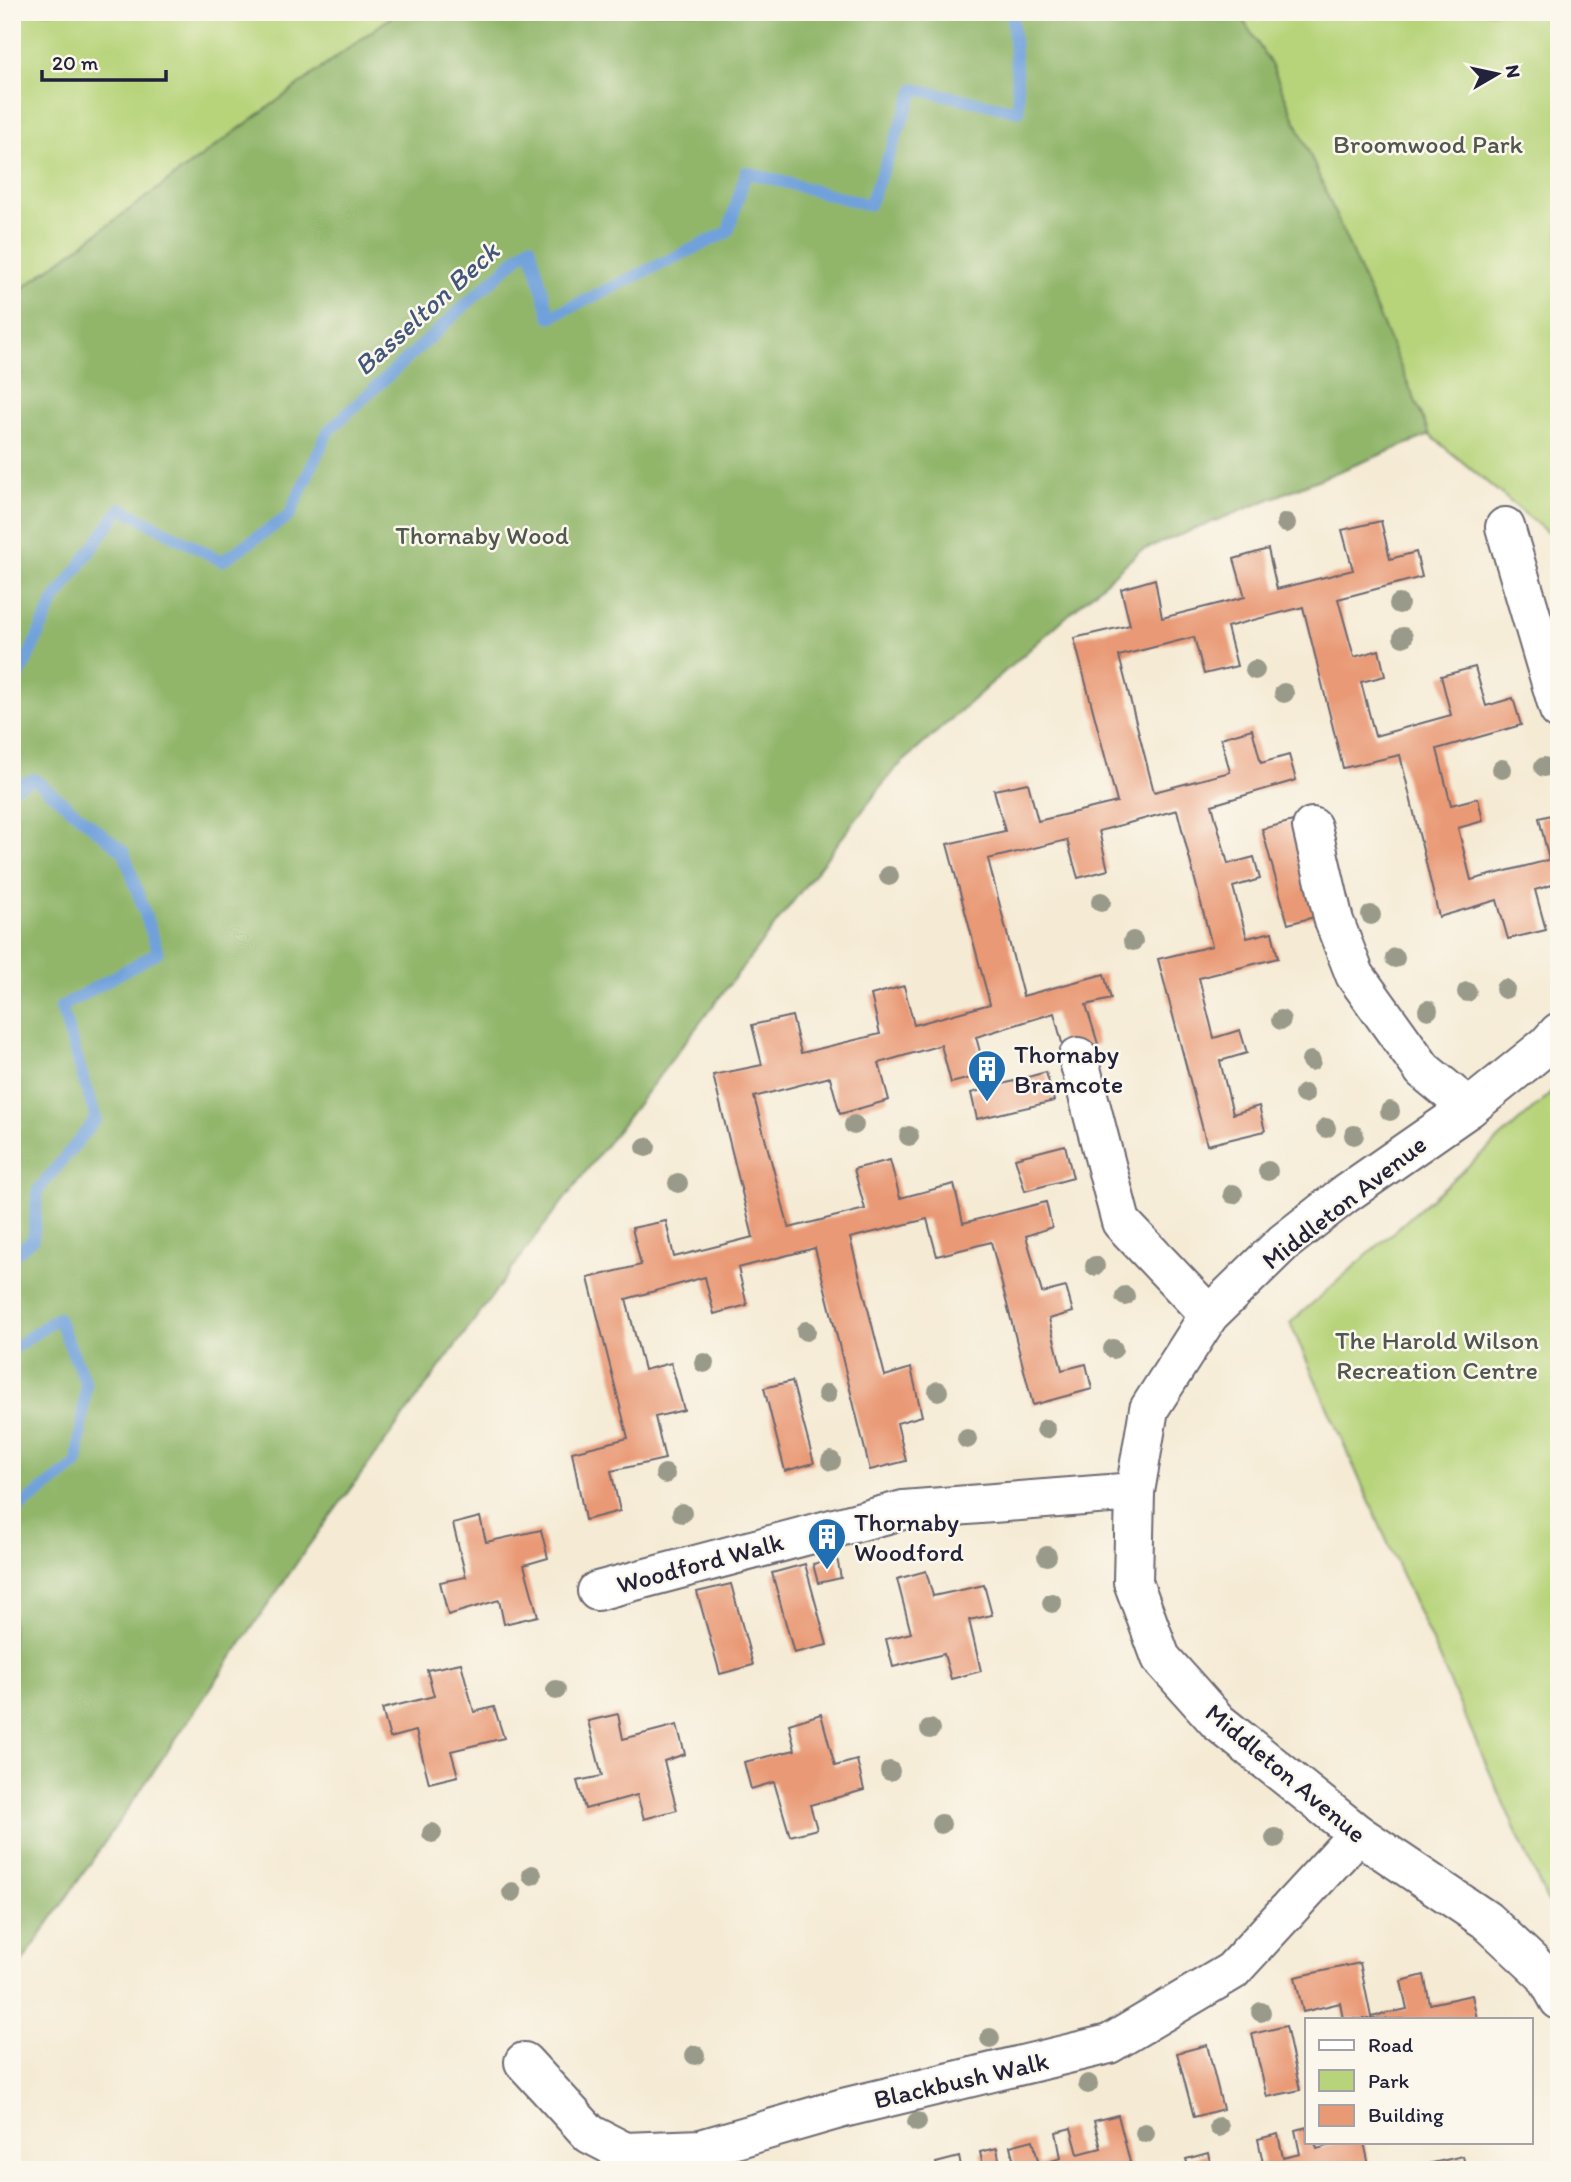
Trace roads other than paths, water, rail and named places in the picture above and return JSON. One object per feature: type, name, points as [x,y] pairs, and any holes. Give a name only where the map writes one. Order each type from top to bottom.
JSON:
[{"type":"street","points":[[1505,527],[1559,710]]},
{"type":"street","points":[[1312,827],[1334,920],[1355,975],[1423,1070],[1469,1108]]},
{"type":"street","name":"Middleton Avenue","points":[[1559,1032],[1547,1045],[1469,1108],[1344,1195],[1283,1243],[1209,1315],[1149,1409],[1135,1492],[1133,1582],[1161,1658],[1218,1722],[1358,1834],[1486,1920],[1545,1975],[1559,2000]]},
{"type":"street","points":[[1078,1057],[1122,1223],[1209,1315]]},
{"type":"street","name":"Woodford Walk","points":[[597,1591],[903,1510],[1135,1492]]},
{"type":"street","name":"Blackbush Walk","points":[[524,2062],[590,2134],[625,2152],[701,2149],[843,2108],[1109,2044],[1232,1971],[1358,1834]]},
{"type":"waterway","name":"Basselton Beck","points":[[12,692],[54,601],[121,508],[222,561],[289,516],[328,431],[530,246],[550,317],[728,232],[746,172],[869,205],[915,89],[1019,111],[1012,12]]},
{"type":"waterway","name":"Basselton Beck","points":[[12,788],[34,779],[124,852],[158,952],[61,1007],[96,1119],[38,1190],[33,1239],[12,1257]]},
{"type":"waterway","name":"Basselton Beck","points":[[12,1349],[58,1318],[86,1384],[77,1464],[12,1513]]},
{"type":"place","name":"Thornaby Bramcote","points":[[987,1103]]},
{"type":"place","name":"Thornaby Woodford","points":[[827,1571]]},
{"type":"park label","name":"Broomwood Park","points":[[1428,144]]},
{"type":"park label","name":"Thornaby Wood","points":[[482,535]]},
{"type":"park label","name":"The Harold Wilson Recreation Centre","points":[[1437,1355]]}]
